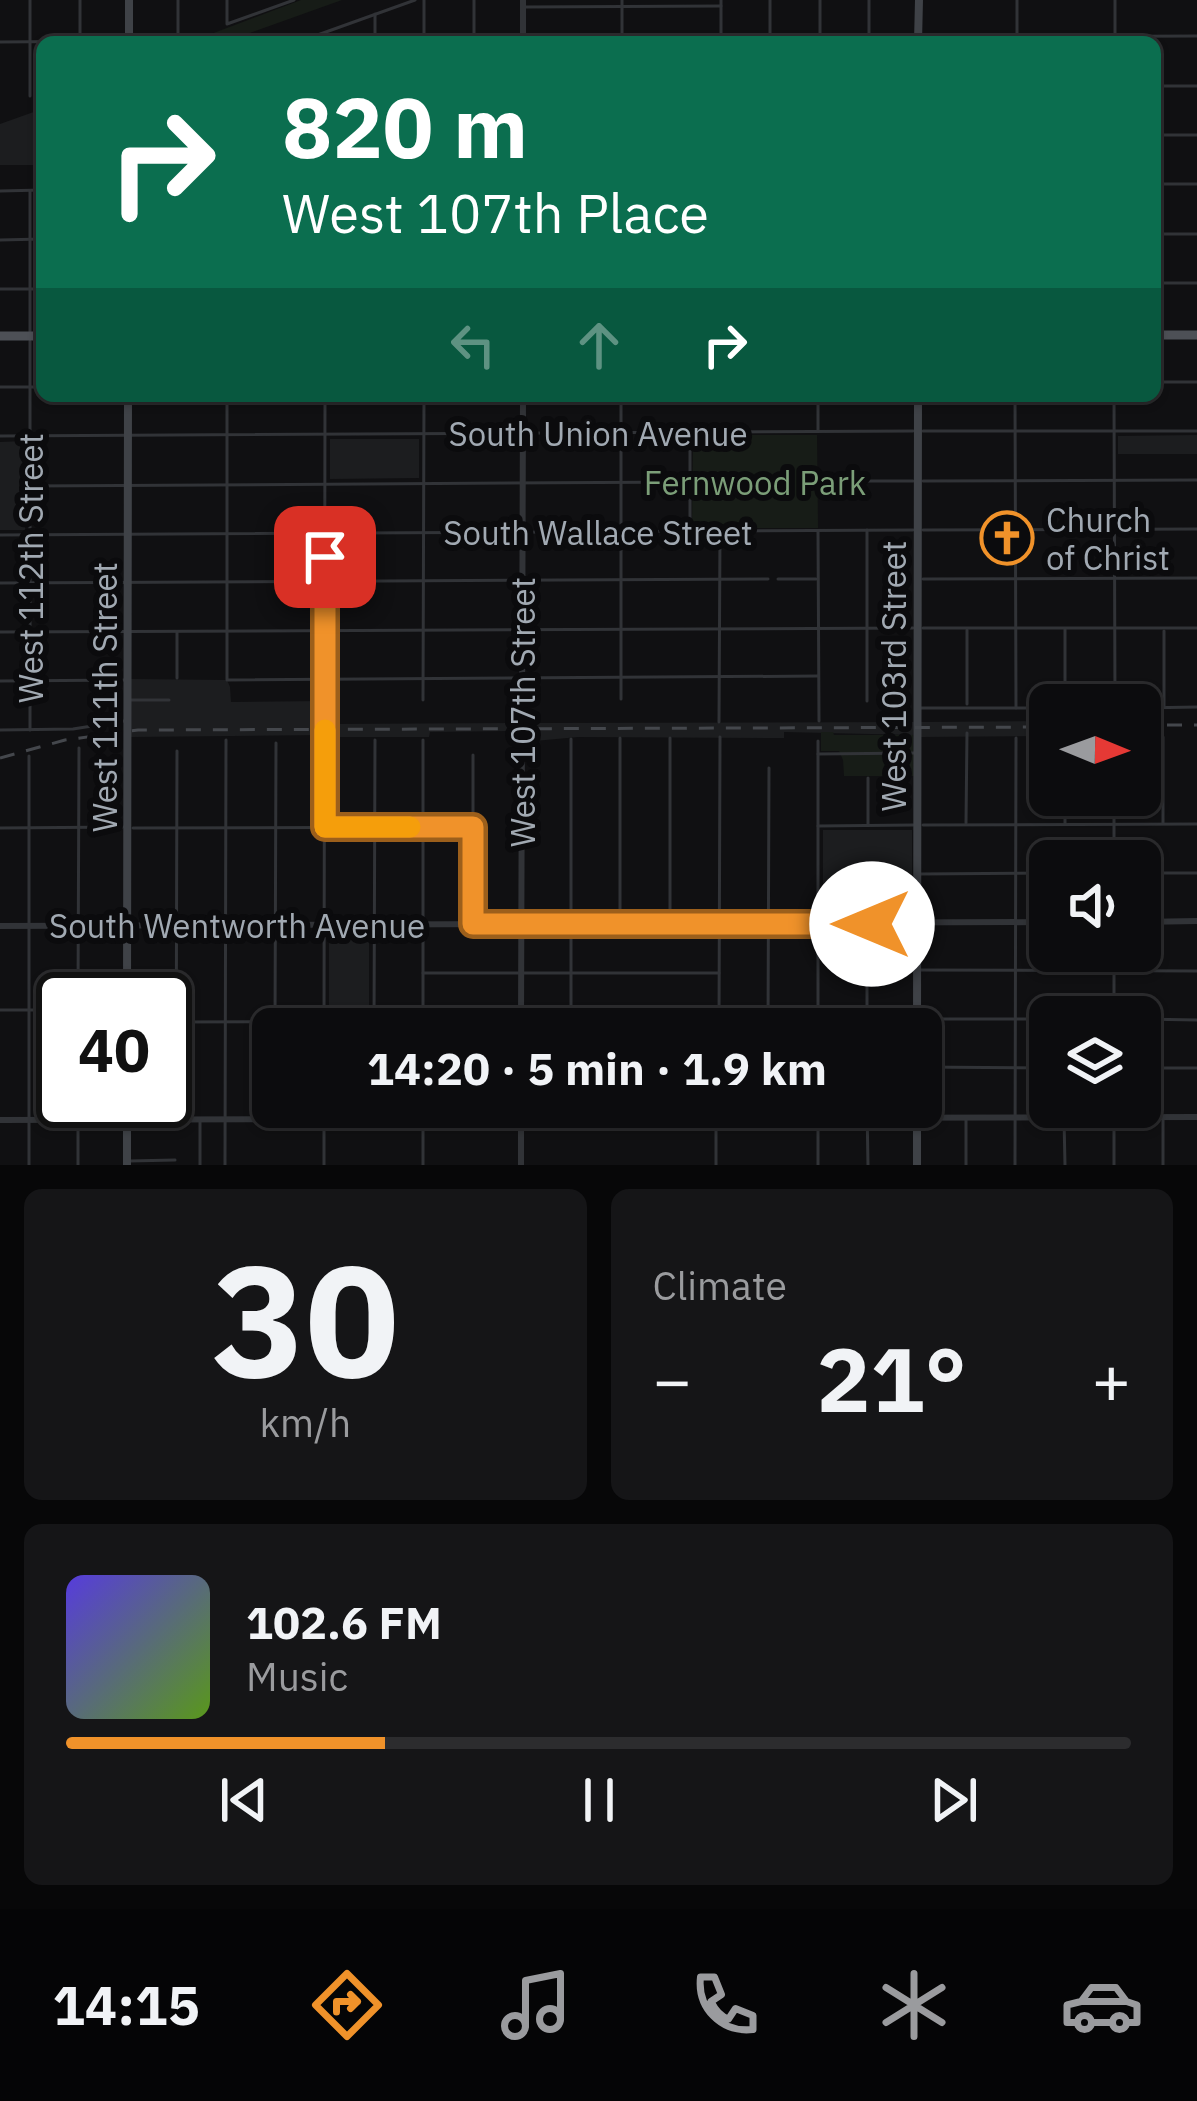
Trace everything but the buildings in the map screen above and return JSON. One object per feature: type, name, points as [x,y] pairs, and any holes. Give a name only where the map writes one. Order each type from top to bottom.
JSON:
[{"type":"main road","points":[[129,0],[129,36]]},
{"type":"main road","points":[[919,0],[919,36]]},
{"type":"main road","points":[[1161,333],[1197,333]]},
{"type":"main road","points":[[0,339],[36,338]]},
{"type":"main road","name":"West 111th Street","points":[[127,972],[128,402]]},
{"type":"main road","name":"West 103rd Street","points":[[917,1008],[918,402]]},
{"type":"main road","points":[[127,1128],[127,1163]]},
{"type":"main road","points":[[917,1128],[917,1165]]},
{"type":"street","points":[[30,0],[30,96]]},
{"type":"street","points":[[80,0],[80,36]]},
{"type":"street","points":[[178,0],[178,36]]},
{"type":"street","points":[[227,0],[227,24],[294,0]]},
{"type":"street","points":[[315,36],[415,0]]},
{"type":"street","points":[[424,0],[424,36]]},
{"type":"street","points":[[474,0],[474,36]]},
{"type":"street","points":[[770,0],[770,36]]},
{"type":"street","points":[[820,0],[820,36]]},
{"type":"street","points":[[869,0],[869,36]]},
{"type":"street","points":[[1017,0],[1017,36]]},
{"type":"street","points":[[1115,0],[1115,36]]},
{"type":"street","points":[[524,36],[524,3],[721,3],[721,36]]},
{"type":"street","points":[[622,3],[622,36]]},
{"type":"street","points":[[375,14],[375,36]]},
{"type":"street","points":[[1161,37],[1197,36]]},
{"type":"street","points":[[0,42],[36,42]]},
{"type":"street","points":[[1161,86],[1197,86]]},
{"type":"street","points":[[1161,135],[1197,135]]},
{"type":"street","points":[[1161,184],[1197,184]]},
{"type":"street","points":[[0,190],[36,190]]},
{"type":"street","name":"West 112th Street","points":[[30,190],[30,289],[36,338],[30,387],[30,730]]},
{"type":"street","points":[[1161,234],[1197,234]]},
{"type":"street","points":[[0,239],[36,239]]},
{"type":"street","points":[[1161,283],[1197,283]]},
{"type":"street","points":[[0,289],[36,289]]},
{"type":"street","points":[[1161,382],[1197,382]]},
{"type":"street","points":[[0,387],[36,387]]},
{"type":"street","points":[[227,402],[226,680],[818,676]]},
{"type":"street","points":[[324,1008],[326,402]]},
{"type":"street","points":[[423,700],[424,402]]},
{"type":"street","name":"West 107th Street","points":[[521,1008],[523,402]]},
{"type":"street","points":[[621,699],[622,402]]},
{"type":"street","points":[[818,402],[818,432]]},
{"type":"street","points":[[1015,402],[1016,708]]},
{"type":"street","points":[[1114,402],[1114,684]]},
{"type":"street","name":"South Union Avenue","points":[[0,436],[1197,431]]},
{"type":"street","points":[[690,432],[690,531]]},
{"type":"street","points":[[828,481],[1197,480]]},
{"type":"street","points":[[30,486],[690,482]]},
{"type":"street","name":"South Wallace Street","points":[[0,535],[1197,529]]},
{"type":"street","points":[[867,530],[867,701]]},
{"type":"street","points":[[719,722],[720,531]]},
{"type":"street","points":[[818,531],[819,722]]},
{"type":"street","points":[[918,579],[1197,578]]},
{"type":"street","points":[[0,583],[769,579]]},
{"type":"street","points":[[778,579],[818,579]]},
{"type":"street","points":[[967,628],[967,708]]},
{"type":"street","points":[[1065,628],[1065,684]]},
{"type":"street","points":[[1164,628],[1164,707]]},
{"type":"street","points":[[0,632],[1197,628]]},
{"type":"street","points":[[177,631],[177,678]]},
{"type":"street","points":[[0,681],[128,680]]},
{"type":"street","points":[[128,700],[169,700]]},
{"type":"street","points":[[1161,707],[1197,707]]},
{"type":"street","points":[[917,708],[1029,708]]},
{"type":"street","points":[[0,730],[81,728],[128,721]]},
{"type":"street","points":[[966,825],[967,733]]},
{"type":"street","points":[[719,1008],[720,737]]},
{"type":"street","points":[[1163,737],[1163,824]]},
{"type":"street","points":[[620,738],[620,924]]},
{"type":"street","points":[[670,738],[670,924]]},
{"type":"street","points":[[1016,738],[1016,1165]]},
{"type":"street","points":[[225,1165],[226,740]]},
{"type":"street","points":[[374,1008],[375,740]]},
{"type":"street","points":[[423,740],[423,1008]]},
{"type":"street","points":[[571,740],[571,1008]]},
{"type":"street","points":[[818,741],[818,1008]]},
{"type":"street","points":[[275,1008],[276,742]]},
{"type":"street","points":[[78,972],[79,748]]},
{"type":"street","points":[[175,972],[177,751]]},
{"type":"street","points":[[818,754],[917,753]]},
{"type":"street","points":[[473,754],[473,924]]},
{"type":"street","points":[[29,756],[29,1165]]},
{"type":"street","points":[[768,1008],[769,768]]},
{"type":"street","points":[[868,778],[868,826]]},
{"type":"street","points":[[1065,816],[1065,825]]},
{"type":"street","points":[[1114,816],[1114,840]]},
{"type":"street","points":[[818,826],[1197,824]]},
{"type":"street","points":[[0,828],[473,827]]},
{"type":"street","points":[[917,874],[1029,873]]},
{"type":"street","points":[[1161,873],[1197,873]]},
{"type":"street","name":"South Wentworth Avenue","points":[[0,926],[1029,922]]},
{"type":"street","points":[[1161,922],[1197,922]]},
{"type":"street","points":[[867,924],[868,1008]]},
{"type":"street","points":[[917,970],[1029,971]]},
{"type":"street","points":[[1161,970],[1197,970]]},
{"type":"street","points":[[423,974],[719,973]]},
{"type":"street","points":[[0,1010],[36,1010]]},
{"type":"street","points":[[942,1023],[1029,1019]]},
{"type":"street","points":[[1161,1019],[1197,1019]]},
{"type":"street","points":[[192,1022],[252,1024]]},
{"type":"street","points":[[942,1067],[1029,1068]]},
{"type":"street","points":[[1161,1068],[1197,1068]]},
{"type":"street","points":[[942,1114],[1029,1117]]},
{"type":"street","points":[[966,1116],[966,1165]]},
{"type":"street","points":[[1163,1165],[1163,1117],[1197,1117]]},
{"type":"street","points":[[192,1119],[252,1118]]},
{"type":"street","points":[[200,1119],[200,1165]]},
{"type":"street","points":[[0,1120],[36,1120]]},
{"type":"street","points":[[78,1128],[78,1165]]},
{"type":"street","points":[[324,1128],[324,1165]]},
{"type":"street","points":[[423,1128],[423,1165]]},
{"type":"street","points":[[521,1128],[521,1165]]},
{"type":"street","points":[[716,1165],[718,1128]]},
{"type":"street","points":[[818,1128],[818,1165]]},
{"type":"street","points":[[867,1128],[868,1165]]},
{"type":"street","points":[[1064,1128],[1064,1165]]},
{"type":"street","points":[[1114,1128],[1114,1165]]},
{"type":"street","points":[[127,1163],[175,1160]]},
{"type":"shaded area","points":[[36,111],[36,165],[0,165],[0,124]]},
{"type":"shaded area","points":[[1197,435],[1197,454],[1118,454],[1118,436]]},
{"type":"shaded area","points":[[330,439],[419,439],[419,478],[330,479]]},
{"type":"shaded area","points":[[25,441],[25,530],[0,530],[0,442]]},
{"type":"shaded area","points":[[131,679],[227,680],[231,702],[323,701],[323,735],[131,737]]},
{"type":"shaded area","points":[[1029,721],[1029,736],[921,737],[921,722]]},
{"type":"shaded area","points":[[914,722],[913,735],[784,732],[784,738],[578,737],[524,742],[525,723]]},
{"type":"shaded area","points":[[520,723],[520,731],[327,737],[327,724]]},
{"type":"shaded area","points":[[823,830],[912,830],[912,886],[891,887],[891,919],[823,919]]},
{"type":"shaded area","points":[[329,929],[369,930],[369,1008],[329,1008]]},
{"type":"green space","points":[[301,0],[342,0],[242,36],[206,36]]},
{"type":"green space","name":"Fernwood Park","points":[[693,435],[817,435],[818,528],[692,528]]},
{"type":"green space","points":[[821,732],[913,735],[914,776],[844,776],[839,751],[821,751]]},
{"type":"railway","points":[[1161,725],[1197,725]]},
{"type":"railway","points":[[0,758],[65,740],[138,730],[1029,727]]},
{"type":"slow traffic","points":[[325,730],[325,827],[410,827]]},
{"type":"place","name":"Church of Christ","points":[[1007,538]]},
{"type":"route","points":[[325,557],[325,827],[473,827],[473,924],[872,924]]}]
